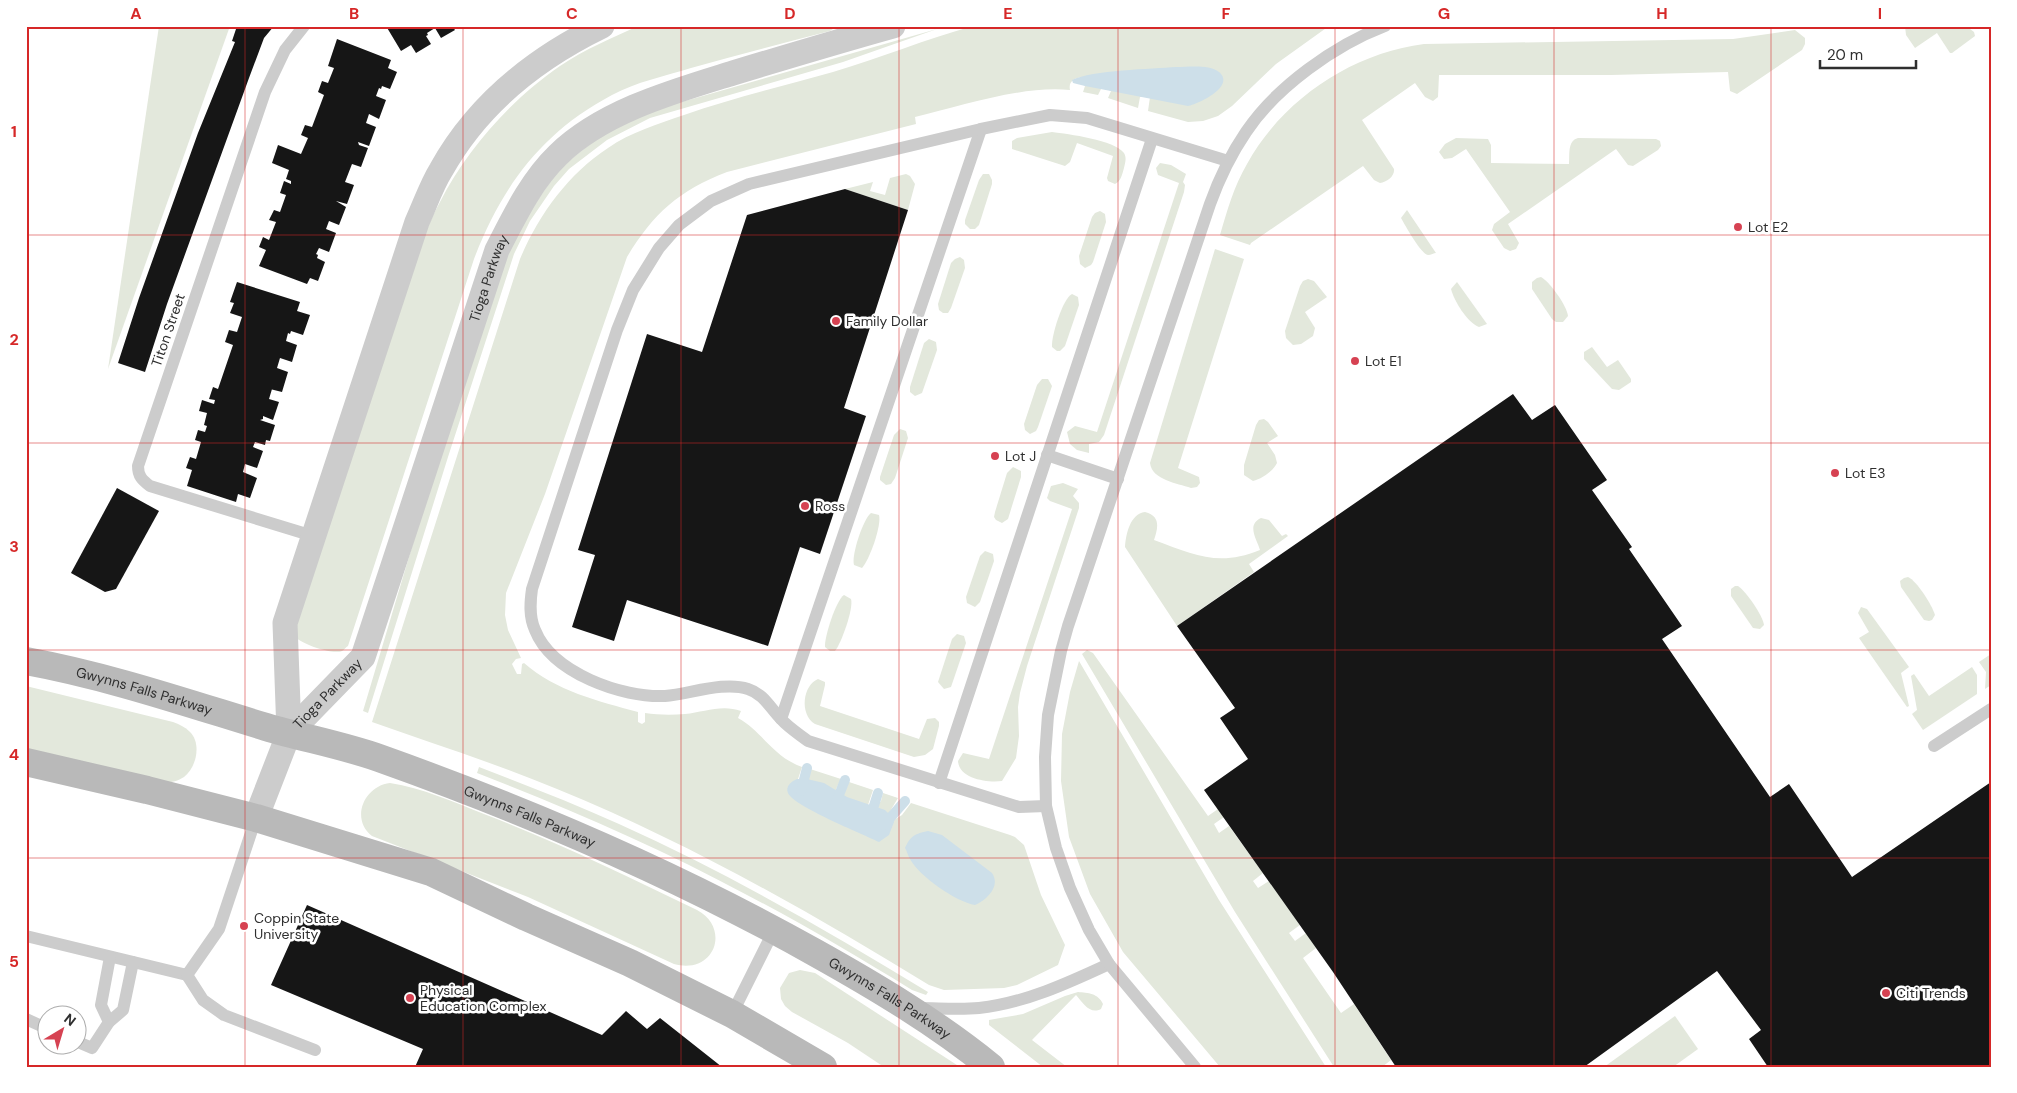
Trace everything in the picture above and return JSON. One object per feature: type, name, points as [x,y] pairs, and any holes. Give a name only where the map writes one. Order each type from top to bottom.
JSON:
[{"type":"main road","name":"Gwynns Falls Parkway","points":[[26,661],[58,667],[165,696],[289,733],[376,756],[571,832],[677,880],[842,967],[909,1008],[992,1067]]},
{"type":"main road","points":[[26,762],[256,818],[431,872],[630,963],[732,1014],[823,1067]]},
{"type":"street","name":"Tioga Parkway","points":[[289,733],[285,623],[417,222],[440,170],[466,131],[498,96],[533,67],[569,42],[602,26]]},
{"type":"street","name":"Tioga Parkway","points":[[256,818],[289,733],[363,657],[497,250],[516,211],[558,154],[586,133],[615,116],[645,103],[864,30],[893,26]]},
{"type":"lane","name":"Titon Street","points":[[304,26],[285,50],[264,92],[138,466],[138,473],[143,481],[150,486],[313,536]]},
{"type":"lane","points":[[1195,1067],[1110,964],[1089,930],[1070,888],[1056,848],[1046,806],[1045,748],[1054,680],[1068,626],[1210,204],[1228,161],[1247,131],[1266,108],[1292,84],[1343,46],[1385,26]]},
{"type":"lane","points":[[1046,806],[1018,807],[808,741],[781,719],[761,696],[746,688],[713,689],[664,696],[610,687],[574,673],[549,652],[535,631],[530,608],[532,589],[617,330],[633,290],[659,248],[679,225],[711,201],[749,184],[981,129],[1050,115],[1087,118],[1228,161]]},
{"type":"lane","points":[[781,719],[981,129]]},
{"type":"lane","points":[[939,783],[1152,139]]},
{"type":"lane","points":[[1047,455],[1118,479]]},
{"type":"lane","points":[[1934,746],[1991,708]]},
{"type":"lane","points":[[187,975],[219,929],[256,818]]},
{"type":"lane","points":[[732,1014],[774,930]]},
{"type":"lane","points":[[26,936],[187,975],[203,1000],[224,1015],[315,1050]]},
{"type":"lane","points":[[109,1022],[100,1005],[110,957]]},
{"type":"lane","points":[[88,1046],[92,1048],[109,1022],[123,1010],[133,962]]},
{"type":"lane","points":[[909,1008],[979,1008],[1027,999],[1110,964]]},
{"type":"lane","points":[[26,1019],[38,1024]]},
{"type":"shaded area","points":[[159,26],[230,26],[108,369]]},
{"type":"shaded area","points":[[638,26],[837,26],[830,31],[691,68],[621,90],[587,110],[565,126],[527,164],[498,208],[474,259],[348,646],[342,651],[337,652],[304,643],[295,637],[295,622],[419,247],[437,207],[463,163],[477,144],[492,126],[525,94],[569,60]]},
{"type":"shaded area","points":[[973,26],[1329,26],[1276,64],[1232,106],[1218,116],[1203,121],[1188,122],[1148,111],[1150,97],[1140,97],[1138,108],[1108,98],[1111,91],[1102,87],[1098,95],[1083,92],[1085,86],[1082,77],[1073,80],[1070,84],[1070,90],[1052,89],[1013,93],[972,102],[915,117],[916,124],[727,172],[694,187],[668,205],[647,228],[627,257],[545,494],[506,593],[505,615],[508,630],[521,658],[516,659],[512,664],[517,674],[521,674],[522,664],[524,663],[536,673],[564,688],[593,699],[638,712],[638,722],[642,724],[645,722],[645,713],[680,714],[720,708],[741,711],[738,718],[783,757],[802,767],[798,779],[808,779],[810,769],[841,779],[836,789],[844,794],[849,782],[873,790],[868,805],[876,807],[881,801],[883,793],[898,798],[889,813],[894,820],[902,815],[911,803],[1015,837],[1024,845],[1041,895],[1065,945],[1058,965],[1017,985],[1004,988],[944,990],[929,985],[793,905],[653,832],[534,780],[372,722],[520,259],[545,212],[567,183],[593,158],[626,137],[645,129],[721,103],[851,67]]},
{"type":"shaded area","points":[[1905,26],[1966,26],[1974,32],[1975,36],[1952,53],[1950,53],[1937,33],[1915,48],[1906,35]]},
{"type":"shaded area","points":[[937,29],[843,62],[650,118],[607,140],[569,169],[554,186],[530,221],[514,254],[368,713],[363,711],[423,510],[511,243],[518,229],[555,175],[570,160],[603,134],[657,109]]},
{"type":"shaded area","points":[[1795,30],[1805,38],[1802,50],[1737,94],[1730,91],[1728,72],[1611,75],[1439,75],[1438,97],[1433,101],[1425,97],[1415,83],[1362,120],[1394,169],[1390,178],[1380,183],[1374,180],[1363,166],[1250,245],[1220,235],[1242,172],[1262,141],[1279,120],[1299,100],[1322,83],[1346,69],[1371,58],[1397,49],[1424,44],[1733,39]]},
{"type":"shaded area","points":[[1052,132],[1091,138],[1119,148],[1124,153],[1126,159],[1120,179],[1115,184],[1108,181],[1107,178],[1113,156],[1077,143],[1070,162],[1065,166],[1012,149],[1012,141],[1017,138]]},
{"type":"shaded area","points":[[1456,138],[1488,139],[1491,145],[1491,163],[1569,164],[1572,142],[1578,138],[1656,139],[1660,141],[1661,146],[1658,150],[1633,166],[1628,165],[1616,149],[1508,224],[1519,243],[1516,249],[1510,251],[1504,248],[1492,230],[1494,224],[1510,212],[1466,149],[1452,158],[1444,159],[1439,152],[1445,144]]},
{"type":"shaded area","points":[[1160,163],[1171,165],[1186,174],[1183,182],[1185,185],[1184,192],[1104,435],[1099,442],[1089,444],[1089,453],[1077,450],[1070,444],[1067,432],[1075,426],[1097,432],[1179,183],[1158,175],[1156,168]]},
{"type":"shaded area","points":[[906,174],[910,176],[915,184],[908,210],[845,189],[873,182],[870,191],[885,195],[890,178]]},
{"type":"shaded area","points":[[983,174],[989,174],[992,184],[979,225],[975,229],[970,229],[965,224],[965,220],[979,180]]},
{"type":"shaded area","points":[[1407,210],[1436,253],[1428,255],[1421,250],[1413,239],[1401,218]]},
{"type":"shaded area","points":[[1100,211],[1105,214],[1106,222],[1093,262],[1085,268],[1080,264],[1079,256],[1092,217]]},
{"type":"shaded area","points":[[1215,249],[1244,259],[1178,468],[1199,477],[1200,483],[1197,487],[1191,488],[1160,477],[1152,469],[1150,463]]},
{"type":"shaded area","points":[[960,257],[964,260],[965,268],[951,308],[948,313],[943,313],[939,310],[938,304],[951,263]]},
{"type":"shaded area","points":[[1541,277],[1553,289],[1565,306],[1568,316],[1563,322],[1556,322],[1552,319],[1532,289],[1532,282]]},
{"type":"shaded area","points":[[1308,279],[1314,281],[1327,297],[1305,312],[1315,328],[1313,336],[1301,344],[1293,345],[1286,338],[1285,331],[1300,286],[1303,281]]},
{"type":"shaded area","points":[[1457,282],[1487,324],[1479,327],[1470,321],[1462,311],[1451,289]]},
{"type":"shaded area","points":[[1072,294],[1078,297],[1079,305],[1065,346],[1060,351],[1057,351],[1052,347],[1056,326],[1065,302]]},
{"type":"shaded area","points":[[929,339],[936,342],[937,350],[922,393],[915,396],[910,392],[910,387],[924,343]]},
{"type":"shaded area","points":[[1592,347],[1607,367],[1618,360],[1631,379],[1631,382],[1619,390],[1612,389],[1584,359],[1584,352]]},
{"type":"shaded area","points":[[1042,379],[1048,379],[1052,386],[1038,427],[1036,431],[1030,434],[1025,430],[1024,424],[1037,385]]},
{"type":"shaded area","points":[[1264,419],[1278,436],[1267,443],[1275,455],[1277,463],[1267,474],[1253,481],[1244,475],[1244,465],[1256,425],[1259,420]]},
{"type":"shaded area","points":[[900,429],[906,431],[908,438],[895,478],[891,484],[886,485],[880,480],[880,477],[894,435]]},
{"type":"shaded area","points":[[1013,467],[1021,471],[1021,477],[1008,519],[1002,523],[994,517],[1007,473]]},
{"type":"shaded area","points":[[1063,483],[1078,489],[1073,496],[1079,503],[1079,508],[1027,666],[1020,693],[1018,707],[1019,736],[1016,758],[1002,781],[975,779],[963,772],[958,761],[963,753],[989,759],[1072,509],[1050,501],[1047,498],[1051,486]]},
{"type":"shaded area","points":[[1145,512],[1156,519],[1157,531],[1154,540],[1207,557],[1232,558],[1260,550],[1253,528],[1254,524],[1261,518],[1269,520],[1282,536],[1286,534],[1288,536],[1249,564],[1254,572],[1177,626],[1125,547],[1126,536],[1132,521],[1136,516]]},
{"type":"shaded area","points":[[871,513],[879,515],[879,527],[871,551],[862,568],[854,565],[854,554],[861,530]]},
{"type":"shaded area","points":[[985,551],[993,554],[994,561],[980,602],[975,607],[967,603],[966,597],[980,556]]},
{"type":"shaded area","points":[[1908,577],[1920,588],[1931,605],[1935,615],[1932,620],[1924,620],[1901,587],[1900,581]]},
{"type":"shaded area","points":[[1738,586],[1745,593],[1757,610],[1764,625],[1760,629],[1753,628],[1731,596],[1731,589]]},
{"type":"shaded area","points":[[844,595],[851,599],[849,618],[838,647],[835,651],[830,651],[825,647],[826,636],[834,611]]},
{"type":"shaded area","points":[[1861,607],[1867,609],[1909,667],[1901,673],[1909,706],[1907,707],[1859,638],[1869,632],[1858,613]]},
{"type":"shaded area","points":[[957,634],[964,636],[966,643],[951,687],[944,689],[938,682],[952,639]]},
{"type":"shaded area","points":[[1087,650],[1093,653],[1208,816],[1218,809],[1224,817],[1214,824],[1219,833],[1229,826],[1263,873],[1253,881],[1258,888],[1269,881],[1300,925],[1289,933],[1295,941],[1306,933],[1316,948],[1303,958],[1341,1013],[1354,1004],[1391,1060],[1382,1067],[1334,1067],[1235,912],[1082,654]]},
{"type":"shaded area","points":[[1991,654],[1991,685],[1985,689],[1986,672],[1979,662]]},
{"type":"shaded area","points":[[1079,661],[1219,900],[1326,1067],[1220,1067],[1123,952],[1090,894],[1069,837],[1061,781],[1062,734],[1070,692]]},
{"type":"shaded area","points":[[1972,667],[1977,675],[1977,694],[1923,730],[1912,714],[1917,710],[1911,676],[1914,674],[1929,696]]},
{"type":"shaded area","points":[[818,679],[825,682],[820,706],[919,739],[927,719],[935,718],[939,722],[939,726],[933,749],[925,755],[914,757],[815,724],[807,714],[805,700],[809,687]]},
{"type":"shaded area","points":[[26,686],[180,725],[190,732],[196,743],[196,756],[192,768],[184,777],[165,783],[26,751]]},
{"type":"shaded area","points":[[479,767],[602,816],[659,842],[737,882],[853,947],[928,992],[926,995],[912,990],[810,929],[681,861],[614,830],[477,773]]},
{"type":"shaded area","points":[[390,783],[438,796],[538,836],[697,910],[707,918],[714,928],[714,948],[700,963],[688,966],[674,964],[528,897],[372,836],[365,829],[362,821],[363,804],[373,790],[381,785]]},
{"type":"shaded area","points":[[800,970],[815,973],[960,1067],[884,1067],[848,1043],[792,1012],[781,999],[780,988],[789,973]]},
{"type":"shaded area","points":[[1078,992],[1092,994],[1101,1000],[1103,1004],[1101,1009],[1090,1009],[1076,995],[1032,1040],[1067,1067],[1043,1067],[989,1025],[989,1020],[1023,1014]]},
{"type":"shaded area","points":[[1675,1016],[1698,1049],[1673,1067],[1604,1067]]},
{"type":"water","points":[[1199,66],[1215,69],[1223,77],[1223,83],[1214,94],[1188,106],[1085,86],[1073,83],[1072,80],[1107,72]]},
{"type":"water","points":[[797,779],[824,783],[847,797],[885,810],[893,818],[894,822],[889,835],[879,842],[802,805],[793,799],[787,790],[790,784]]},
{"type":"water","points":[[928,831],[942,835],[992,873],[995,883],[994,888],[984,900],[975,905],[958,899],[948,894],[915,866],[905,848],[909,840],[914,836]]},
{"type":"building","points":[[237,26],[274,26],[264,38],[249,78],[167,304],[145,372],[118,363],[139,298],[198,133],[235,42],[232,41]]},
{"type":"building","points":[[386,26],[452,26],[455,30],[441,38],[435,28],[427,33],[428,35],[426,36],[431,44],[416,53],[411,45],[401,51]]},
{"type":"building","points":[[337,39],[391,60],[388,68],[397,72],[390,89],[382,86],[381,89],[379,88],[376,96],[386,100],[379,119],[369,114],[366,123],[376,127],[369,146],[358,142],[359,145],[368,148],[361,167],[352,164],[345,182],[354,185],[347,204],[336,201],[346,207],[339,225],[329,221],[326,229],[336,233],[329,252],[319,248],[316,254],[318,255],[317,258],[325,262],[318,281],[310,278],[307,284],[259,266],[266,250],[259,247],[263,237],[269,240],[276,222],[269,220],[274,210],[280,212],[286,195],[280,193],[284,181],[291,184],[291,181],[286,179],[289,170],[272,163],[278,145],[301,154],[308,138],[301,135],[305,125],[312,127],[324,95],[318,92],[322,81],[328,83],[334,68],[328,66]]},
{"type":"building","points":[[845,189],[908,210],[844,408],[866,416],[820,554],[800,547],[768,646],[627,600],[614,641],[572,627],[595,555],[578,550],[647,334],[702,352],[747,215]]},
{"type":"building","points":[[237,282],[300,302],[297,311],[310,315],[303,335],[291,331],[290,334],[288,333],[286,341],[297,345],[292,362],[280,358],[277,368],[288,372],[282,392],[272,389],[269,399],[279,402],[273,420],[263,416],[263,419],[260,420],[275,425],[270,441],[266,440],[265,445],[255,442],[253,447],[263,451],[257,468],[245,464],[243,472],[257,478],[250,498],[238,494],[236,502],[187,486],[192,470],[186,468],[190,457],[196,459],[201,442],[195,440],[198,430],[205,432],[207,426],[204,425],[207,413],[199,411],[202,400],[214,404],[215,400],[209,399],[213,387],[218,389],[233,345],[225,342],[229,330],[237,332],[242,317],[230,313],[234,303],[230,302]]},
{"type":"building","points":[[1513,394],[1532,420],[1555,405],[1607,480],[1592,490],[1632,547],[1629,549],[1682,626],[1662,639],[1770,797],[1789,784],[1852,877],[1991,782],[1991,1067],[1768,1067],[1749,1039],[1761,1030],[1717,971],[1584,1067],[1396,1067],[1333,972],[1204,790],[1248,759],[1220,718],[1235,708],[1177,626]]},
{"type":"building","points":[[117,488],[159,511],[116,589],[105,592],[71,573]]},
{"type":"building","name":"Physical Education Complex","points":[[307,905],[602,1035],[626,1011],[647,1029],[660,1018],[722,1067],[415,1067],[423,1049],[271,985]]},
{"type":"waterway","points":[[801,791],[807,768]]},
{"type":"waterway","points":[[835,805],[845,780]]},
{"type":"waterway","points":[[870,818],[878,793]]},
{"type":"waterway","points":[[884,825],[905,801]]},
{"type":"place","name":"Lot E2","points":[[1738,227]]},
{"type":"place","name":"Family Dollar","points":[[836,321]]},
{"type":"place","name":"Lot E1","points":[[1355,361]]},
{"type":"place","name":"Lot J","points":[[995,456]]},
{"type":"place","name":"Lot E3","points":[[1835,473]]},
{"type":"place","name":"Ross","points":[[805,506]]},
{"type":"place","name":"Coppin State University","points":[[244,926]]},
{"type":"place","name":"Citi Trends","points":[[1886,993]]},
{"type":"place","name":"Physical Education Complex","points":[[410,998]]}]
